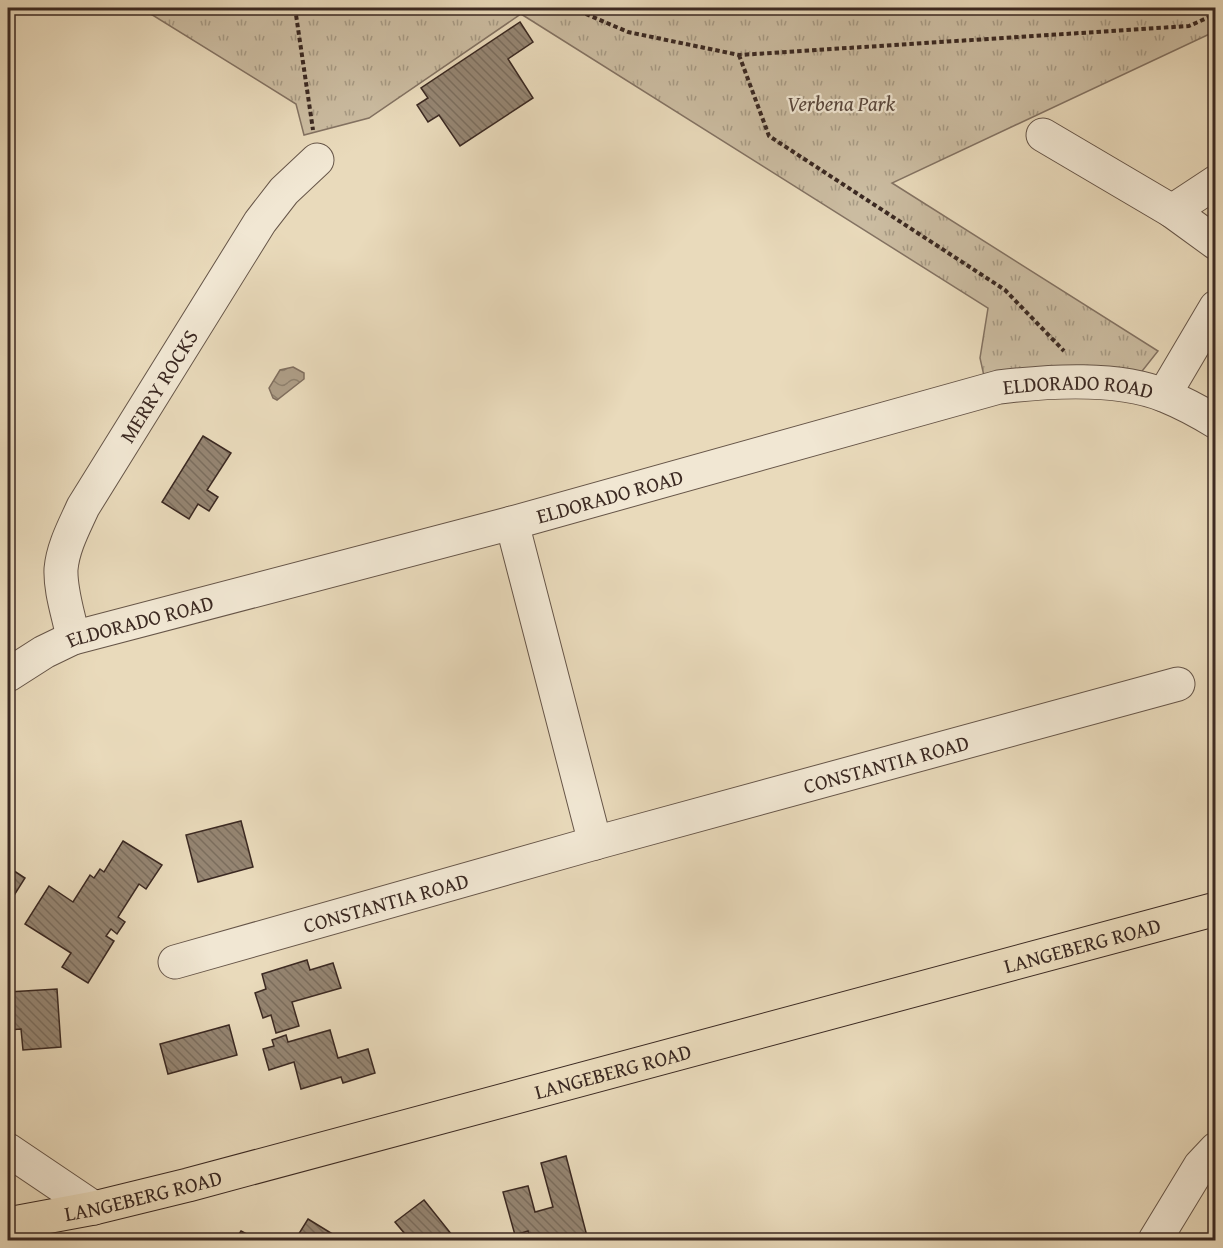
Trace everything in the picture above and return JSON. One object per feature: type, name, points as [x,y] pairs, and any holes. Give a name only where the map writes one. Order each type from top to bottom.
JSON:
[{"type":"main road","name":"LANGEBERG ROAD","points":[[8,1224],[94,1208],[188,1185],[1215,909]]},
{"type":"street","points":[[1043,135],[1172,211],[1215,243]]},
{"type":"street","name":"MERRY ROCKS","points":[[73,638],[61,569],[65,550],[83,507],[260,222],[284,191],[317,160]]},
{"type":"street","points":[[1172,211],[1215,182]]},
{"type":"street","points":[[1164,395],[1215,307]]},
{"type":"street","name":"ELDORADO ROAD","points":[[8,675],[73,638],[512,523],[999,387],[1063,381],[1094,382],[1134,388],[1164,395],[1215,422]]},
{"type":"street","points":[[512,523],[595,843]]},
{"type":"street","name":"CONSTANTIA ROAD","points":[[175,962],[595,843],[1178,684]]},
{"type":"street","points":[[1155,1240],[1200,1166],[1215,1149]]},
{"type":"street","points":[[8,1150],[94,1208]]},
{"type":"path","points":[[295,8],[317,160]]},
{"type":"path","points":[[572,8],[628,32],[739,55],[1189,26],[1215,14]]},
{"type":"path","points":[[739,55],[769,136],[1005,290],[1094,382]]},
{"type":"green space","name":"Verbena Park","points":[[141,8],[1215,8],[1216,31],[892,183],[1158,351],[1139,375],[984,376],[980,358],[988,308],[521,14],[369,118],[304,135],[296,104]]},
{"type":"water","points":[[293,367],[304,373],[304,379],[277,400],[273,398],[269,388],[280,370]]},
{"type":"building","points":[[520,22],[533,42],[508,59],[533,98],[460,146],[439,115],[428,122],[417,105],[428,98],[421,88]]},
{"type":"building","points":[[203,436],[231,453],[207,490],[218,497],[209,511],[198,504],[189,519],[162,502]]},
{"type":"building","points":[[241,821],[253,867],[198,882],[186,835]]},
{"type":"building","points":[[123,841],[162,865],[146,889],[139,884],[118,917],[125,922],[117,934],[111,929],[106,936],[114,941],[88,983],[62,967],[71,953],[25,924],[49,886],[73,902],[90,875],[94,878],[100,869],[104,872]]},
{"type":"building","points":[[8,867],[25,878],[8,905]]},
{"type":"building","points":[[307,960],[310,970],[333,963],[341,988],[292,1002],[299,1026],[276,1033],[271,1015],[263,1018],[255,993],[266,989],[262,974]]},
{"type":"building","points":[[57,989],[61,1047],[23,1050],[21,1029],[8,1030],[8,992]]},
{"type":"building","points":[[229,1025],[237,1055],[168,1074],[160,1044]]},
{"type":"building","points":[[330,1030],[338,1058],[368,1049],[375,1073],[343,1083],[341,1077],[301,1089],[294,1062],[269,1070],[263,1049],[274,1046],[272,1040],[286,1035],[288,1042]]},
{"type":"building","points":[[566,1156],[588,1240],[531,1240],[528,1231],[515,1235],[503,1192],[528,1186],[535,1212],[553,1207],[541,1163]]},
{"type":"building","points":[[424,1200],[456,1240],[410,1240],[395,1222]]},
{"type":"building","points":[[308,1219],[339,1238],[337,1240],[295,1240]]},
{"type":"building","points":[[241,1231],[254,1238],[255,1236],[263,1240],[235,1240]]}]
